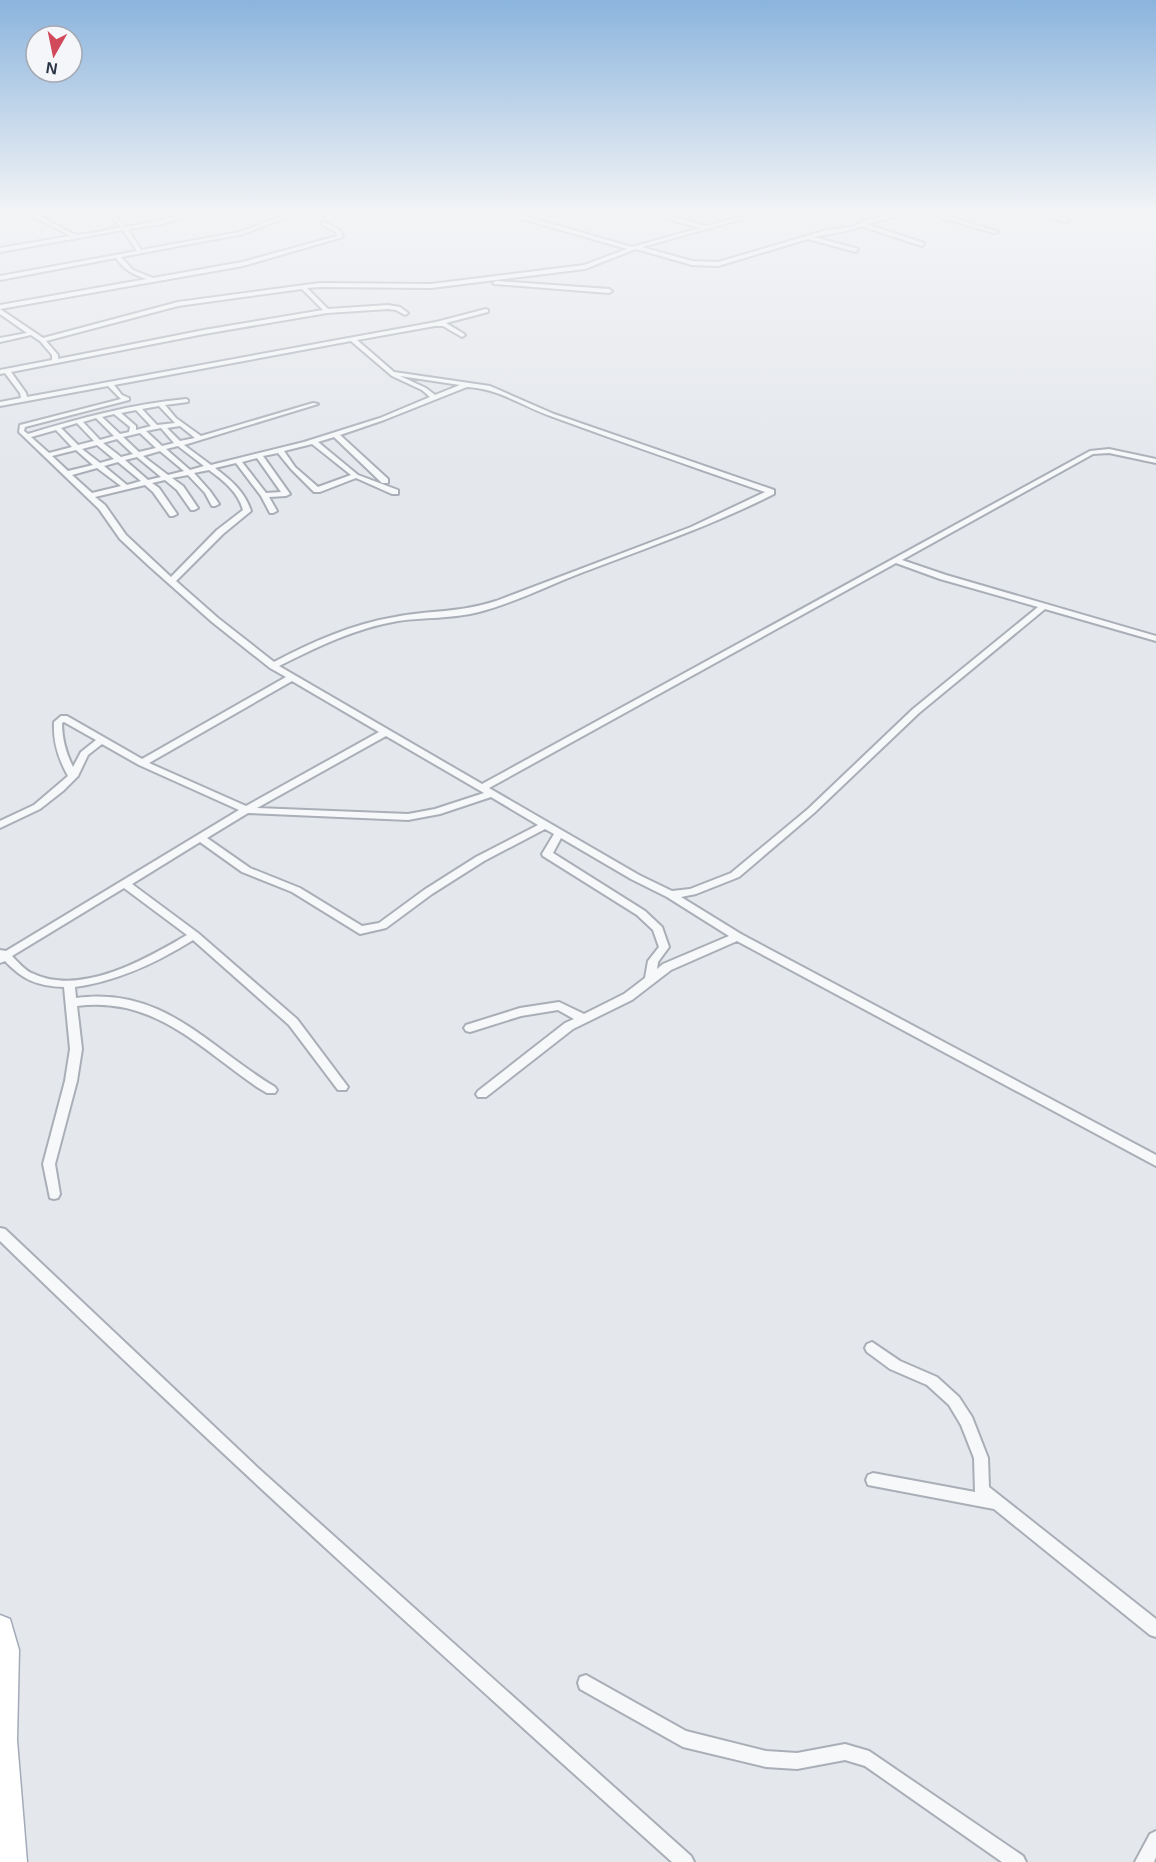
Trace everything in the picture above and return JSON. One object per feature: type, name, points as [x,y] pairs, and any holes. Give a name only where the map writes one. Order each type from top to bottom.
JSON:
[{"type":"main road","points":[[2,1644],[3,1740],[12,1862]]},
{"type":"street","points":[[0,309],[70,296]]},
{"type":"street","points":[[42,340],[178,304],[238,296]]},
{"type":"street","points":[[312,296],[327,311]]},
{"type":"street","points":[[22,400],[23,393],[4,371],[327,311],[380,307],[398,308],[405,312]]},
{"type":"street","points":[[0,309],[30,334],[42,340],[56,355],[55,361]]},
{"type":"street","points":[[0,404],[353,340],[435,324],[486,311]]},
{"type":"street","points":[[435,324],[444,324],[462,335]]},
{"type":"street","points":[[0,340],[30,334]]},
{"type":"street","points":[[353,340],[393,373],[408,383],[424,389],[433,397]]},
{"type":"street","points":[[273,666],[334,635],[362,627],[397,618],[473,611],[506,602],[561,578],[686,533],[731,514],[771,492],[549,414],[488,388],[393,373]]},
{"type":"street","points":[[111,385],[120,396],[127,399],[22,426],[21,431],[90,496],[112,519],[123,537],[215,620],[273,666],[384,733],[635,877],[671,895],[737,938],[1156,1161]]},
{"type":"street","points":[[90,496],[313,442],[466,385]]},
{"type":"street","points":[[27,436],[97,416],[160,403],[186,401]]},
{"type":"street","points":[[160,403],[174,419],[200,438]]},
{"type":"street","points":[[66,474],[315,404]]},
{"type":"street","points":[[138,408],[178,443],[208,467],[214,469],[234,489],[247,512],[220,532],[171,581]]},
{"type":"street","points":[[116,412],[132,424],[134,427],[131,434]]},
{"type":"street","points":[[97,416],[138,455],[180,488],[194,508]]},
{"type":"street","points":[[159,427],[174,419]]},
{"type":"street","points":[[79,421],[98,442],[156,490],[173,514]]},
{"type":"street","points":[[46,456],[142,430],[181,424]]},
{"type":"street","points":[[57,427],[77,448],[127,488]]},
{"type":"street","points":[[142,430],[159,449],[191,472],[206,488],[215,504]]},
{"type":"street","points":[[336,435],[385,481]]},
{"type":"street","points":[[313,442],[356,476],[395,492]]},
{"type":"street","points":[[279,450],[293,468],[317,490],[356,476]]},
{"type":"street","points":[[73,776],[59,750],[58,727],[63,718],[141,763],[246,810],[408,817],[437,812],[487,791],[895,560],[1092,452],[1109,451],[1156,462]]},
{"type":"street","points":[[258,455],[286,494],[264,495]]},
{"type":"street","points":[[237,460],[264,495],[273,512]]},
{"type":"street","points":[[895,560],[1043,607],[1156,639]]},
{"type":"street","points":[[671,895],[692,892],[735,875],[811,811],[916,711],[1043,607]]},
{"type":"street","points":[[141,763],[292,677]]},
{"type":"street","points":[[194,935],[163,954],[124,972],[88,982],[57,985],[27,975],[2,956],[246,810],[384,733]]},
{"type":"street","points":[[0,825],[37,807],[73,776],[84,754],[101,740]]},
{"type":"street","points":[[200,838],[246,870],[297,890],[360,930],[382,926],[428,892],[480,859],[545,825]]},
{"type":"street","points":[[560,834],[547,854],[642,913],[658,928],[664,947],[653,961],[650,981]]},
{"type":"street","points":[[125,884],[194,935],[293,1022],[342,1087]]},
{"type":"street","points":[[482,1094],[569,1026],[628,997],[667,967],[737,938]]},
{"type":"street","points":[[54,1194],[49,1164],[71,1081],[76,1049],[69,984]]},
{"type":"street","points":[[71,1002],[87,1000],[117,1002],[165,1019],[196,1035],[248,1077],[271,1090]]},
{"type":"street","points":[[470,1028],[520,1012],[559,1005],[584,1019]]},
{"type":"street","points":[[0,1233],[388,1595],[685,1862]]},
{"type":"street","points":[[872,1348],[896,1365],[932,1381],[954,1401],[967,1422],[981,1458],[982,1490],[1156,1629]]},
{"type":"street","points":[[873,1480],[998,1502]]},
{"type":"street","points":[[586,1683],[683,1739],[766,1759],[797,1761],[845,1752],[870,1760],[1017,1862]]},
{"type":"street","points":[[1144,1862],[1156,1840]]}]
